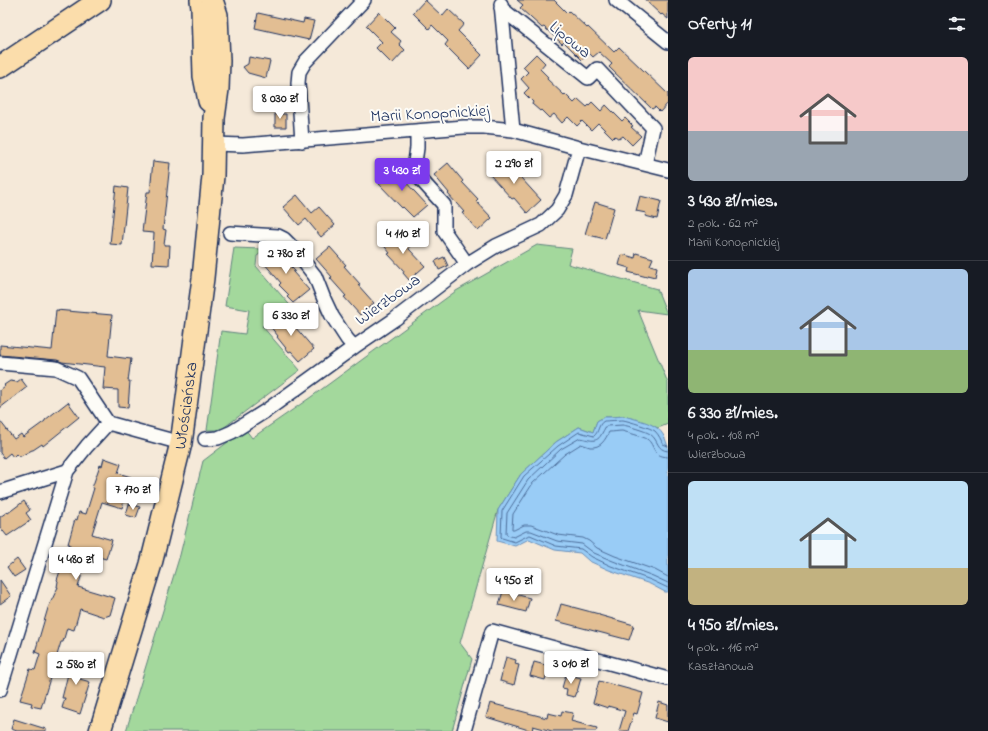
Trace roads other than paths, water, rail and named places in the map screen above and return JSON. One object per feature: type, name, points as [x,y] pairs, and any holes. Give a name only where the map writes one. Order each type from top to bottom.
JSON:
[{"type":"main road","points":[[0,51],[78,0]]},
{"type":"main road","points":[[0,67],[100,0]]},
{"type":"main road","points":[[190,0],[210,7]]},
{"type":"main road","name":"Włościańska","points":[[100,731],[151,564],[181,443],[203,278],[213,176],[214,118],[207,95],[204,76],[210,7]]},
{"type":"street","points":[[302,141],[298,83],[299,72],[305,62],[364,0]]},
{"type":"street","points":[[616,0],[668,42]]},
{"type":"street","points":[[501,4],[513,130]]},
{"type":"street","name":"Lipowa","points":[[501,4],[588,78],[597,69],[654,128],[645,164]]},
{"type":"street","name":"Marii Konopnickiej","points":[[214,144],[243,145],[464,127],[484,127],[513,130],[668,170]]},
{"type":"street","points":[[417,131],[417,148],[414,172],[444,205],[444,231],[467,264]]},
{"type":"street","name":"Wierzbowa","points":[[205,439],[218,438],[232,432],[267,410],[395,319],[467,264],[496,246],[541,225],[557,210],[566,195],[579,148]]},
{"type":"street","points":[[230,233],[278,236],[284,239],[315,276],[322,296],[332,316],[354,347]]},
{"type":"street","points":[[0,363],[56,368],[78,378],[108,423],[181,443]]},
{"type":"street","points":[[0,690],[67,471],[108,423]]},
{"type":"street","points":[[0,492],[67,471]]},
{"type":"street","points":[[468,730],[492,631],[668,679]]},
{"type":"water","points":[[624,416],[646,422],[657,428],[663,434],[668,447],[668,592],[665,592],[650,584],[609,570],[589,561],[580,553],[555,550],[529,539],[515,546],[497,541],[498,510],[521,474],[556,442],[579,427],[593,432],[597,421],[604,417]]}]
